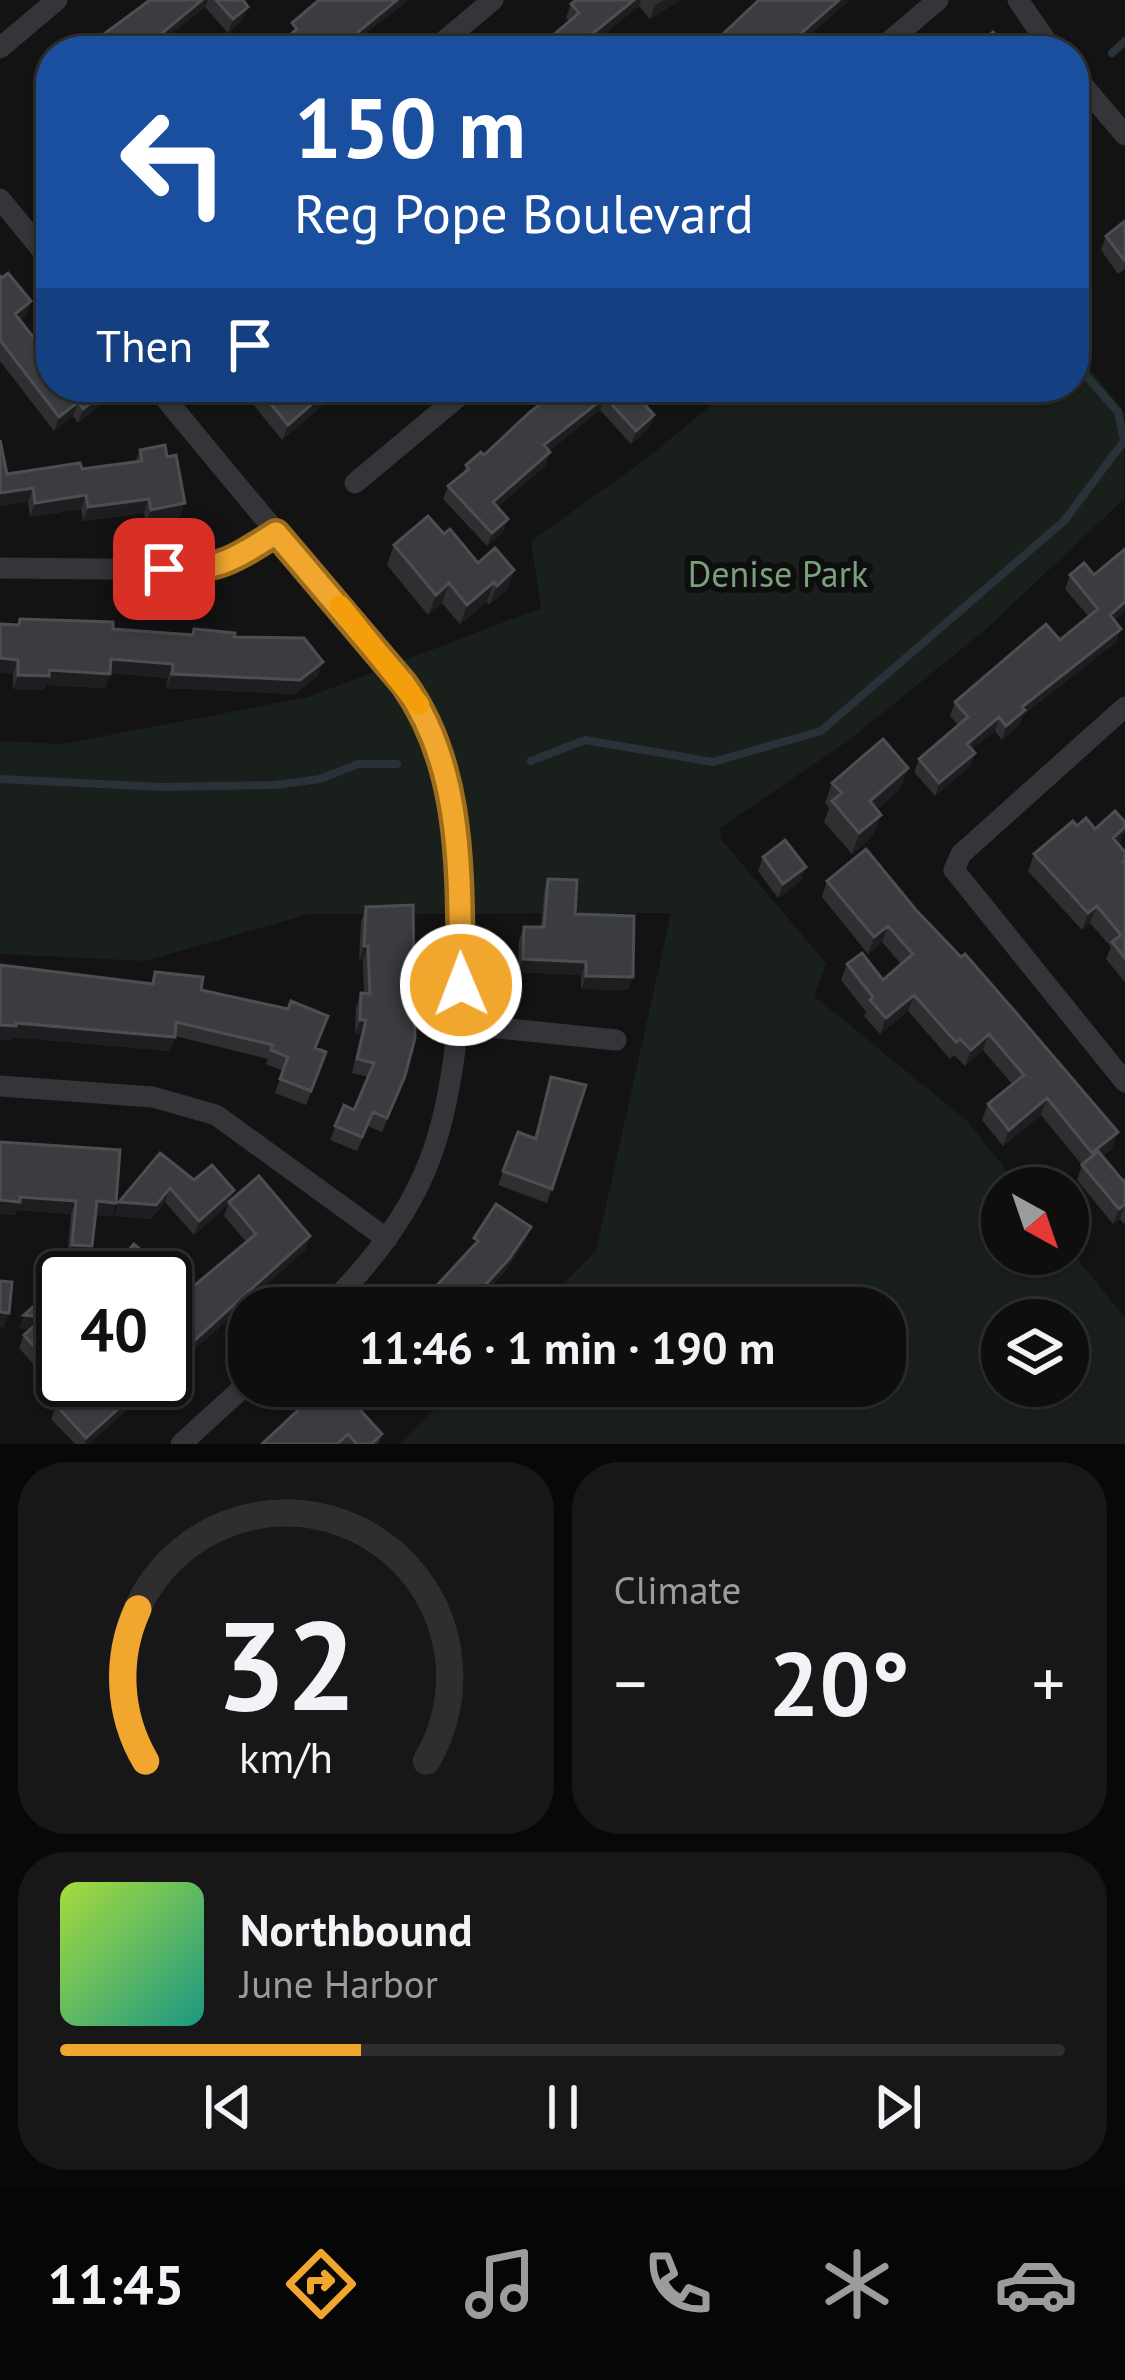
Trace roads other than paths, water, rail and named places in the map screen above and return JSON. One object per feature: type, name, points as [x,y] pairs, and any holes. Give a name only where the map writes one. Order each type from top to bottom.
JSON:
[{"type":"street","points":[[0,48],[58,0]]},
{"type":"street","points":[[450,36],[494,0]]},
{"type":"street","points":[[896,36],[938,0]]},
{"type":"street","points":[[1018,0],[1043,36]]},
{"type":"street","points":[[1089,93],[1125,135]]},
{"type":"street","points":[[0,199],[36,242]]},
{"type":"street","points":[[168,402],[386,659],[422,709],[442,758],[459,857],[460,1024],[430,1160],[388,1239],[345,1287]]},
{"type":"street","points":[[355,483],[452,402]]},
{"type":"street","points":[[0,568],[204,570],[230,562],[276,533]]},
{"type":"street","points":[[1125,707],[962,854],[954,870],[1125,1082]]},
{"type":"street","points":[[460,1024],[616,1040]]},
{"type":"street","points":[[0,1086],[153,1097],[216,1115],[388,1239]]},
{"type":"street","points":[[181,1444],[228,1401]]},
{"type":"waterway","points":[[1112,53],[1125,41]]},
{"type":"waterway","points":[[531,761],[585,740],[713,762],[821,731],[1064,521],[1124,441],[1118,412],[1089,379]]},
{"type":"waterway","points":[[0,779],[162,787],[275,785],[320,779],[358,764],[397,764]]},
{"type":"park label","name":"Denise Park","points":[[778,574]]}]
